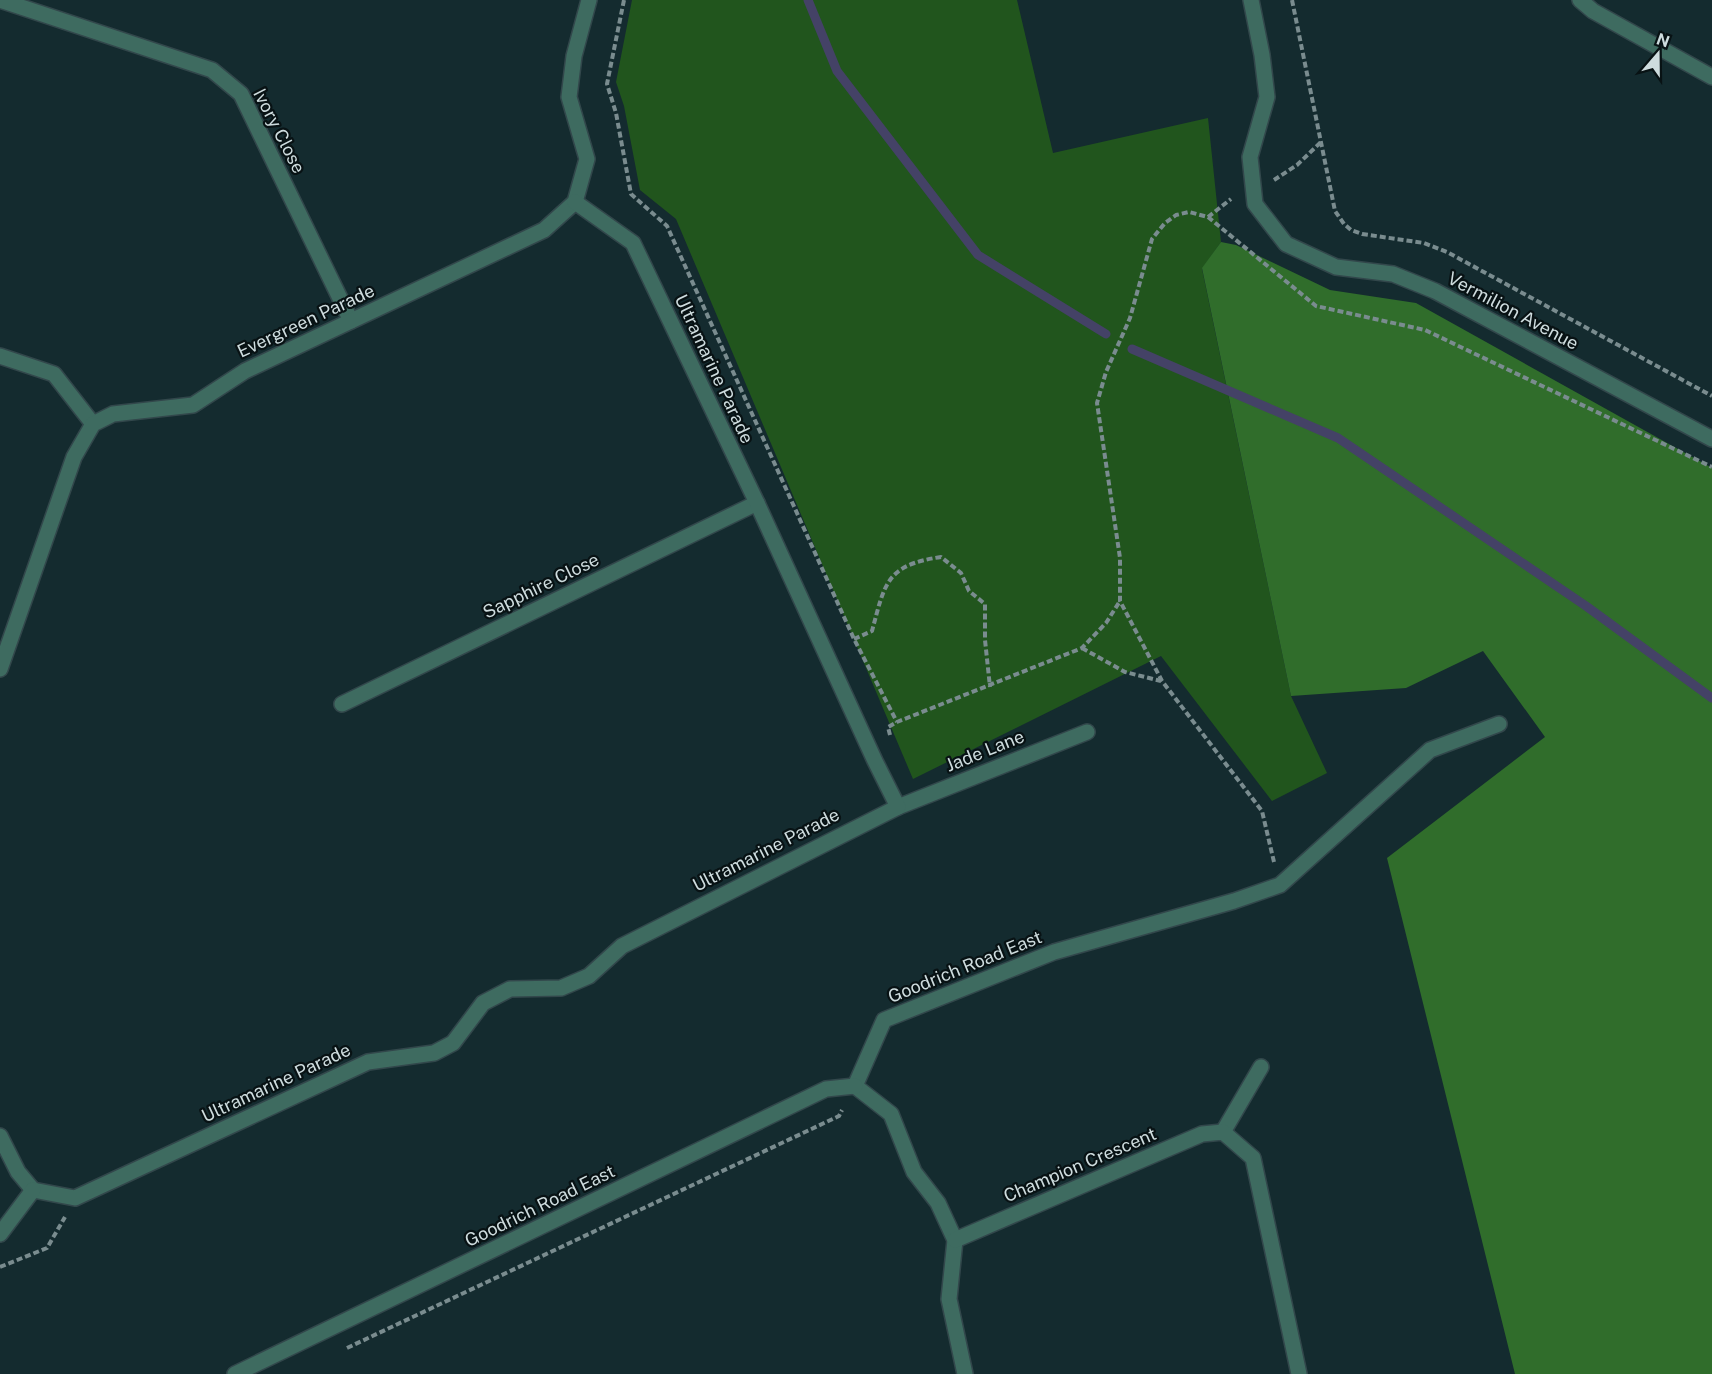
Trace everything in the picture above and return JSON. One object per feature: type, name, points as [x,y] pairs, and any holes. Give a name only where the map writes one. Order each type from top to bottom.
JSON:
[{"type":"street","name":"Ivory Close","points":[[0,0],[212,70],[241,94],[351,321]]},
{"type":"street","points":[[575,202],[587,159],[569,97],[574,56],[590,0]]},
{"type":"street","name":"Vermilion Avenue","points":[[1251,0],[1262,55],[1267,97],[1250,157],[1252,189],[1255,204],[1286,244],[1336,267],[1393,274],[1435,291],[1712,439]]},
{"type":"street","points":[[1580,0],[1593,11],[1712,77]]},
{"type":"street","name":"Evergreen Parade","points":[[93,424],[112,414],[193,405],[245,371],[544,230],[575,202]]},
{"type":"street","name":"Ultramarine Parade","points":[[75,1198],[368,1062],[434,1053],[453,1043],[483,1003],[510,989],[561,988],[590,976],[622,946],[898,807],[633,243],[575,202]]},
{"type":"street","points":[[0,356],[54,374],[93,424],[74,457],[0,669]]},
{"type":"street","name":"Sapphire Close","points":[[342,704],[757,503]]},
{"type":"street","name":"Goodrich Road East","points":[[235,1374],[826,1089],[855,1086],[884,1020],[1054,952],[1234,901],[1280,885],[1430,750],[1498,724]]},
{"type":"street","name":"Jade Lane","points":[[898,807],[1087,732]]},
{"type":"street","points":[[1261,1067],[1223,1132],[1253,1158],[1299,1374]]},
{"type":"street","points":[[855,1086],[891,1114],[914,1172],[938,1203],[955,1240],[949,1299],[965,1374]]},
{"type":"street","name":"Champion Crescent","points":[[955,1240],[1202,1134],[1223,1132]]},
{"type":"street","points":[[0,1136],[18,1172],[33,1190],[75,1198]]},
{"type":"street","points":[[0,1234],[33,1190]]},
{"type":"path","points":[[624,0],[607,84],[616,113],[631,194],[667,226],[854,639],[897,722]]},
{"type":"path","points":[[1292,0],[1335,211],[1344,224],[1362,234],[1424,243],[1447,252],[1712,396]]},
{"type":"path","points":[[1280,885],[1262,811],[1162,681],[1120,602],[1120,558],[1097,403],[1106,372],[1130,318],[1152,239],[1165,223],[1176,215],[1189,212],[1208,217],[1317,306],[1425,330],[1712,467]]},
{"type":"path","points":[[854,639],[873,631],[883,589],[895,574],[919,560],[941,557],[961,573],[969,591],[985,604],[985,640],[990,687]]},
{"type":"path","points":[[875,761],[895,749],[888,727],[1082,648],[1106,623],[1120,602]]},
{"type":"path","points":[[1082,648],[1125,672],[1162,681]]},
{"type":"path","points":[[346,1349],[839,1116],[855,1086]]},
{"type":"path","points":[[0,1267],[47,1248],[75,1198]]},
{"type":"green space","points":[[632,0],[1017,0],[1053,153],[1208,118],[1221,242],[1202,269],[1291,696],[1327,773],[1272,801],[1161,656],[913,779],[676,219],[640,190],[624,106],[616,82]]},
{"type":"green space","points":[[1221,242],[1236,245],[1330,290],[1416,303],[1712,468],[1712,1374],[1515,1374],[1387,858],[1545,737],[1483,651],[1406,688],[1291,696],[1202,268]]},
{"type":"waterway","points":[[808,0],[837,71],[978,255],[1106,334]]},
{"type":"waterway","points":[[1132,349],[1338,438],[1586,606],[1712,698]]}]
